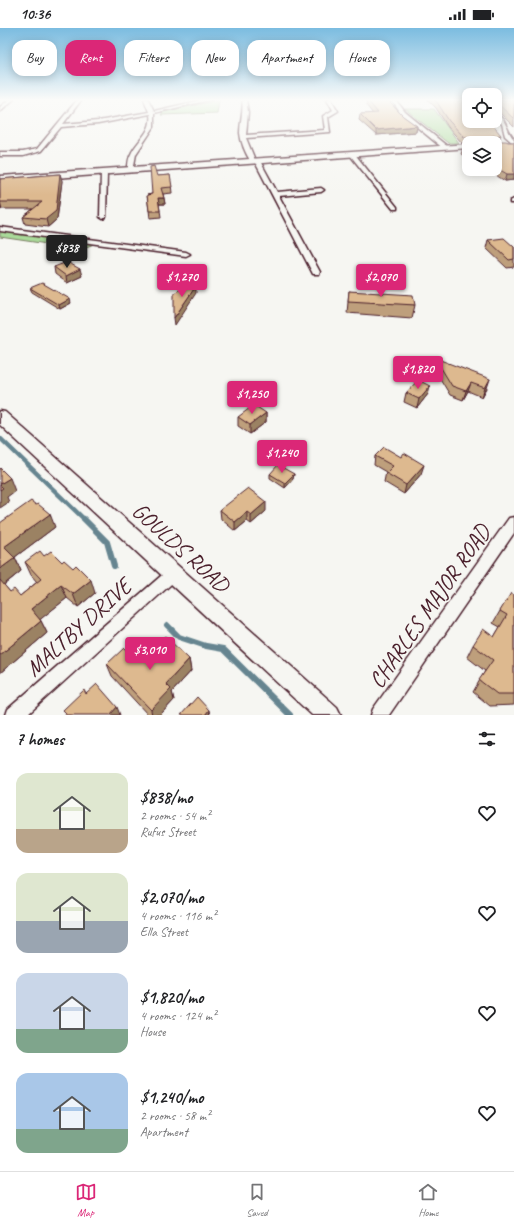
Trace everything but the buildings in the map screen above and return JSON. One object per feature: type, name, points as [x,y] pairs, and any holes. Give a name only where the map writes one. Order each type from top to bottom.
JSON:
[{"type":"street","points":[[0,154],[23,154],[39,150],[55,131]]},
{"type":"street","points":[[131,170],[130,163],[134,151],[149,131]]},
{"type":"street","points":[[244,131],[244,142],[275,194],[316,272]]},
{"type":"street","points":[[244,137],[328,131]]},
{"type":"street","points":[[425,131],[446,148]]},
{"type":"street","points":[[506,131],[507,135],[514,142]]},
{"type":"street","points":[[502,144],[514,142]]},
{"type":"street","points":[[0,179],[462,147]]},
{"type":"street","points":[[352,154],[395,208]]},
{"type":"street","points":[[103,217],[104,172]]},
{"type":"street","points":[[275,194],[321,190]]},
{"type":"street","points":[[0,229],[186,254]]},
{"type":"street","name":"GOULDS ROAD","points":[[0,416],[329,715]]},
{"type":"street","name":"CHARLES MAJOR ROAD","points":[[379,715],[514,522]]},
{"type":"street","name":"MALTBY DRIVE","points":[[14,715],[174,573]]},
{"type":"green space","points":[[433,131],[450,131],[459,143],[448,143]]},
{"type":"green space","points":[[0,231],[94,244],[81,249],[0,237]]},
{"type":"waterway","points":[[0,438],[85,520]]},
{"type":"waterway","points":[[85,520],[107,542],[114,566]]},
{"type":"waterway","points":[[167,625],[179,637],[206,646],[223,649],[290,715]]}]
